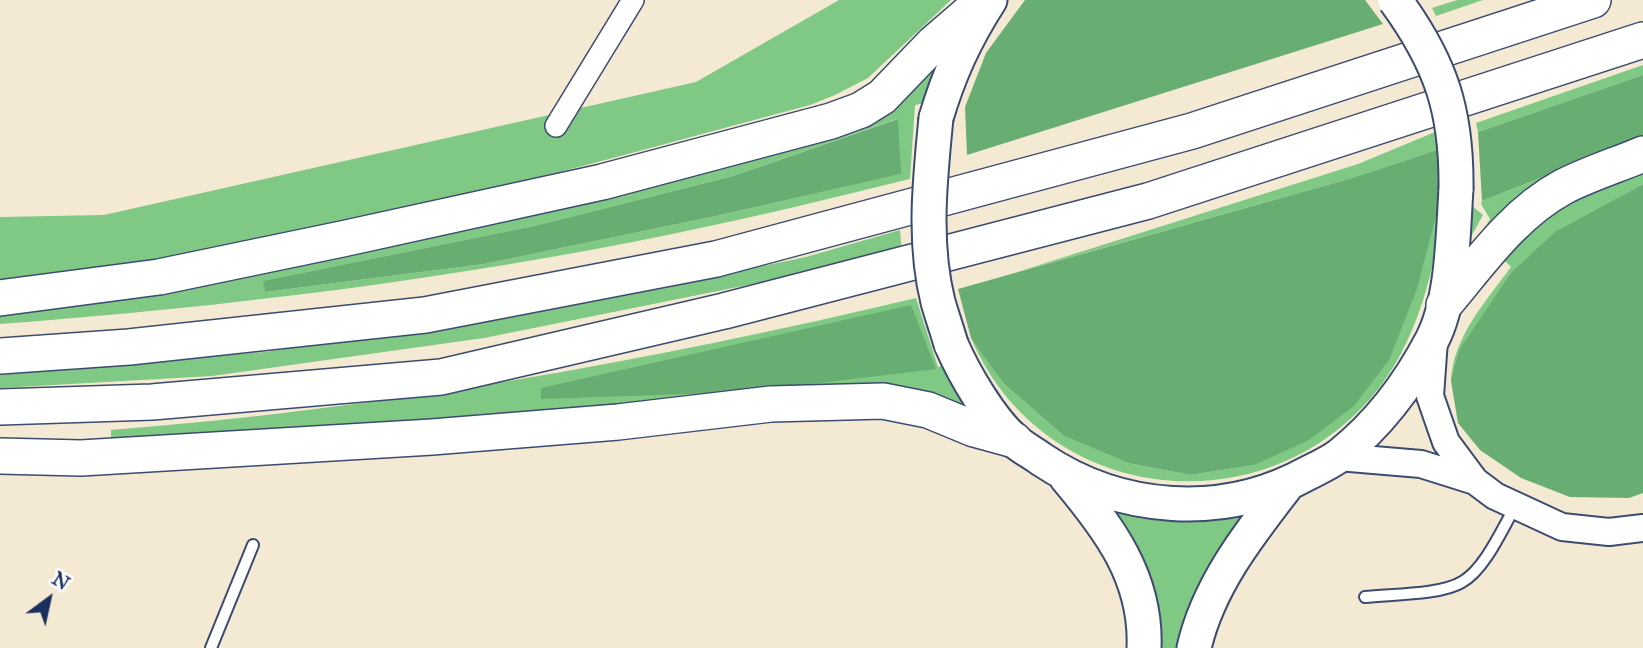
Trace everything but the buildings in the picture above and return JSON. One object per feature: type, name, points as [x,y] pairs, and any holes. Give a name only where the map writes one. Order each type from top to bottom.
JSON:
[{"type":"highway","points":[[0,299],[159,277],[355,237],[602,182],[831,121],[861,110],[882,97],[934,43],[984,0]]},
{"type":"highway","points":[[0,356],[129,347],[425,315],[716,259],[1192,131],[1592,0]]},
{"type":"highway","points":[[0,407],[152,402],[441,377],[724,311],[1148,201],[1643,40]]},
{"type":"highway","points":[[1439,322],[1506,232],[1535,205],[1563,187],[1643,154]]},
{"type":"highway","points":[[0,456],[81,458],[418,438],[618,422],[771,404],[883,401],[928,410],[974,429],[1014,440]]},
{"type":"main road","points":[[990,0],[969,33],[947,79],[936,118],[930,174],[930,242],[938,301],[951,344],[963,371],[984,403],[1014,440],[1062,472],[1118,496],[1156,503],[1193,504],[1233,501],[1287,485],[1338,457],[1373,425],[1401,391],[1439,322],[1453,244],[1457,155],[1453,120],[1445,92],[1424,44],[1395,0]]},
{"type":"main road","points":[[1062,472],[1091,506],[1120,547],[1135,582],[1142,612],[1144,648]]},
{"type":"main road","points":[[1194,648],[1222,578],[1239,550],[1287,485]]},
{"type":"street","points":[[556,126],[633,0]]},
{"type":"street","points":[[1439,322],[1430,396],[1446,442],[1475,481],[1515,507],[1562,527],[1609,532],[1643,528]]},
{"type":"street","points":[[1338,457],[1421,464],[1475,481]]},
{"type":"lane","points":[[1365,597],[1435,590],[1462,582],[1482,563],[1515,507]]},
{"type":"lane","points":[[211,648],[253,545]]},
{"type":"green space","points":[[839,0],[951,0],[868,78],[810,105],[407,210],[218,249],[0,287],[0,217],[104,215],[696,82]]},
{"type":"green space","points":[[1025,0],[1365,0],[1383,24],[967,155],[965,107],[986,53]]},
{"type":"green space","points":[[1457,0],[1483,0],[1436,16],[1432,8]]},
{"type":"green space","points":[[940,60],[925,103],[915,105],[910,179],[706,227],[425,278],[255,300],[0,324],[0,315],[42,310],[720,164]],"holes":[[[897,119],[900,174],[716,216],[484,264],[265,292],[264,281],[534,226],[733,176]]]},
{"type":"green space","points":[[1643,65],[1643,75],[1478,132],[1476,123]]},
{"type":"green space","points":[[1643,75],[1643,138],[1482,201],[1478,132]]},
{"type":"green space","points":[[898,119],[901,174],[484,264],[265,292],[263,281],[534,226],[733,176]]},
{"type":"green space","points":[[1435,132],[1437,150],[1352,178],[1014,273],[1358,164]]},
{"type":"green space","points":[[1437,150],[1442,193],[1417,289],[1389,360],[1354,406],[1309,440],[1254,465],[1190,475],[1128,463],[1064,436],[1004,384],[971,338],[958,289],[1352,178]]},
{"type":"green space","points":[[1593,158],[1524,192],[1481,234],[1490,219],[1481,204],[1482,201]]},
{"type":"green space","points":[[1643,168],[1643,184],[1556,231],[1451,381],[1453,365],[1464,335],[1511,267],[1503,259],[1519,239],[1560,206]]},
{"type":"green space","points":[[1643,184],[1643,493],[1629,498],[1570,497],[1521,478],[1480,450],[1458,423],[1451,381],[1459,350],[1511,273],[1556,231]]},
{"type":"green space","points":[[1442,193],[1436,247],[1422,302],[1413,329],[1386,378],[1370,399],[1323,441],[1269,468],[1211,480],[1153,479],[1097,463],[1046,435],[1003,393],[971,338],[1004,384],[1064,436],[1128,463],[1190,475],[1254,465],[1430,231]]},
{"type":"green space","points":[[1470,204],[1483,215],[1472,235],[1468,252]]},
{"type":"green space","points":[[900,230],[902,254],[484,338],[212,376],[0,388],[0,372],[265,352],[457,324],[623,295],[806,257]]},
{"type":"green space","points":[[916,298],[938,367],[947,364],[976,414],[384,424],[111,440],[111,430],[315,409],[516,380],[716,343]]},
{"type":"green space","points":[[911,305],[936,369],[744,392],[541,399],[541,388]]},
{"type":"green space","points":[[1117,512],[1178,520],[1242,520],[1180,648],[1159,648]]}]
